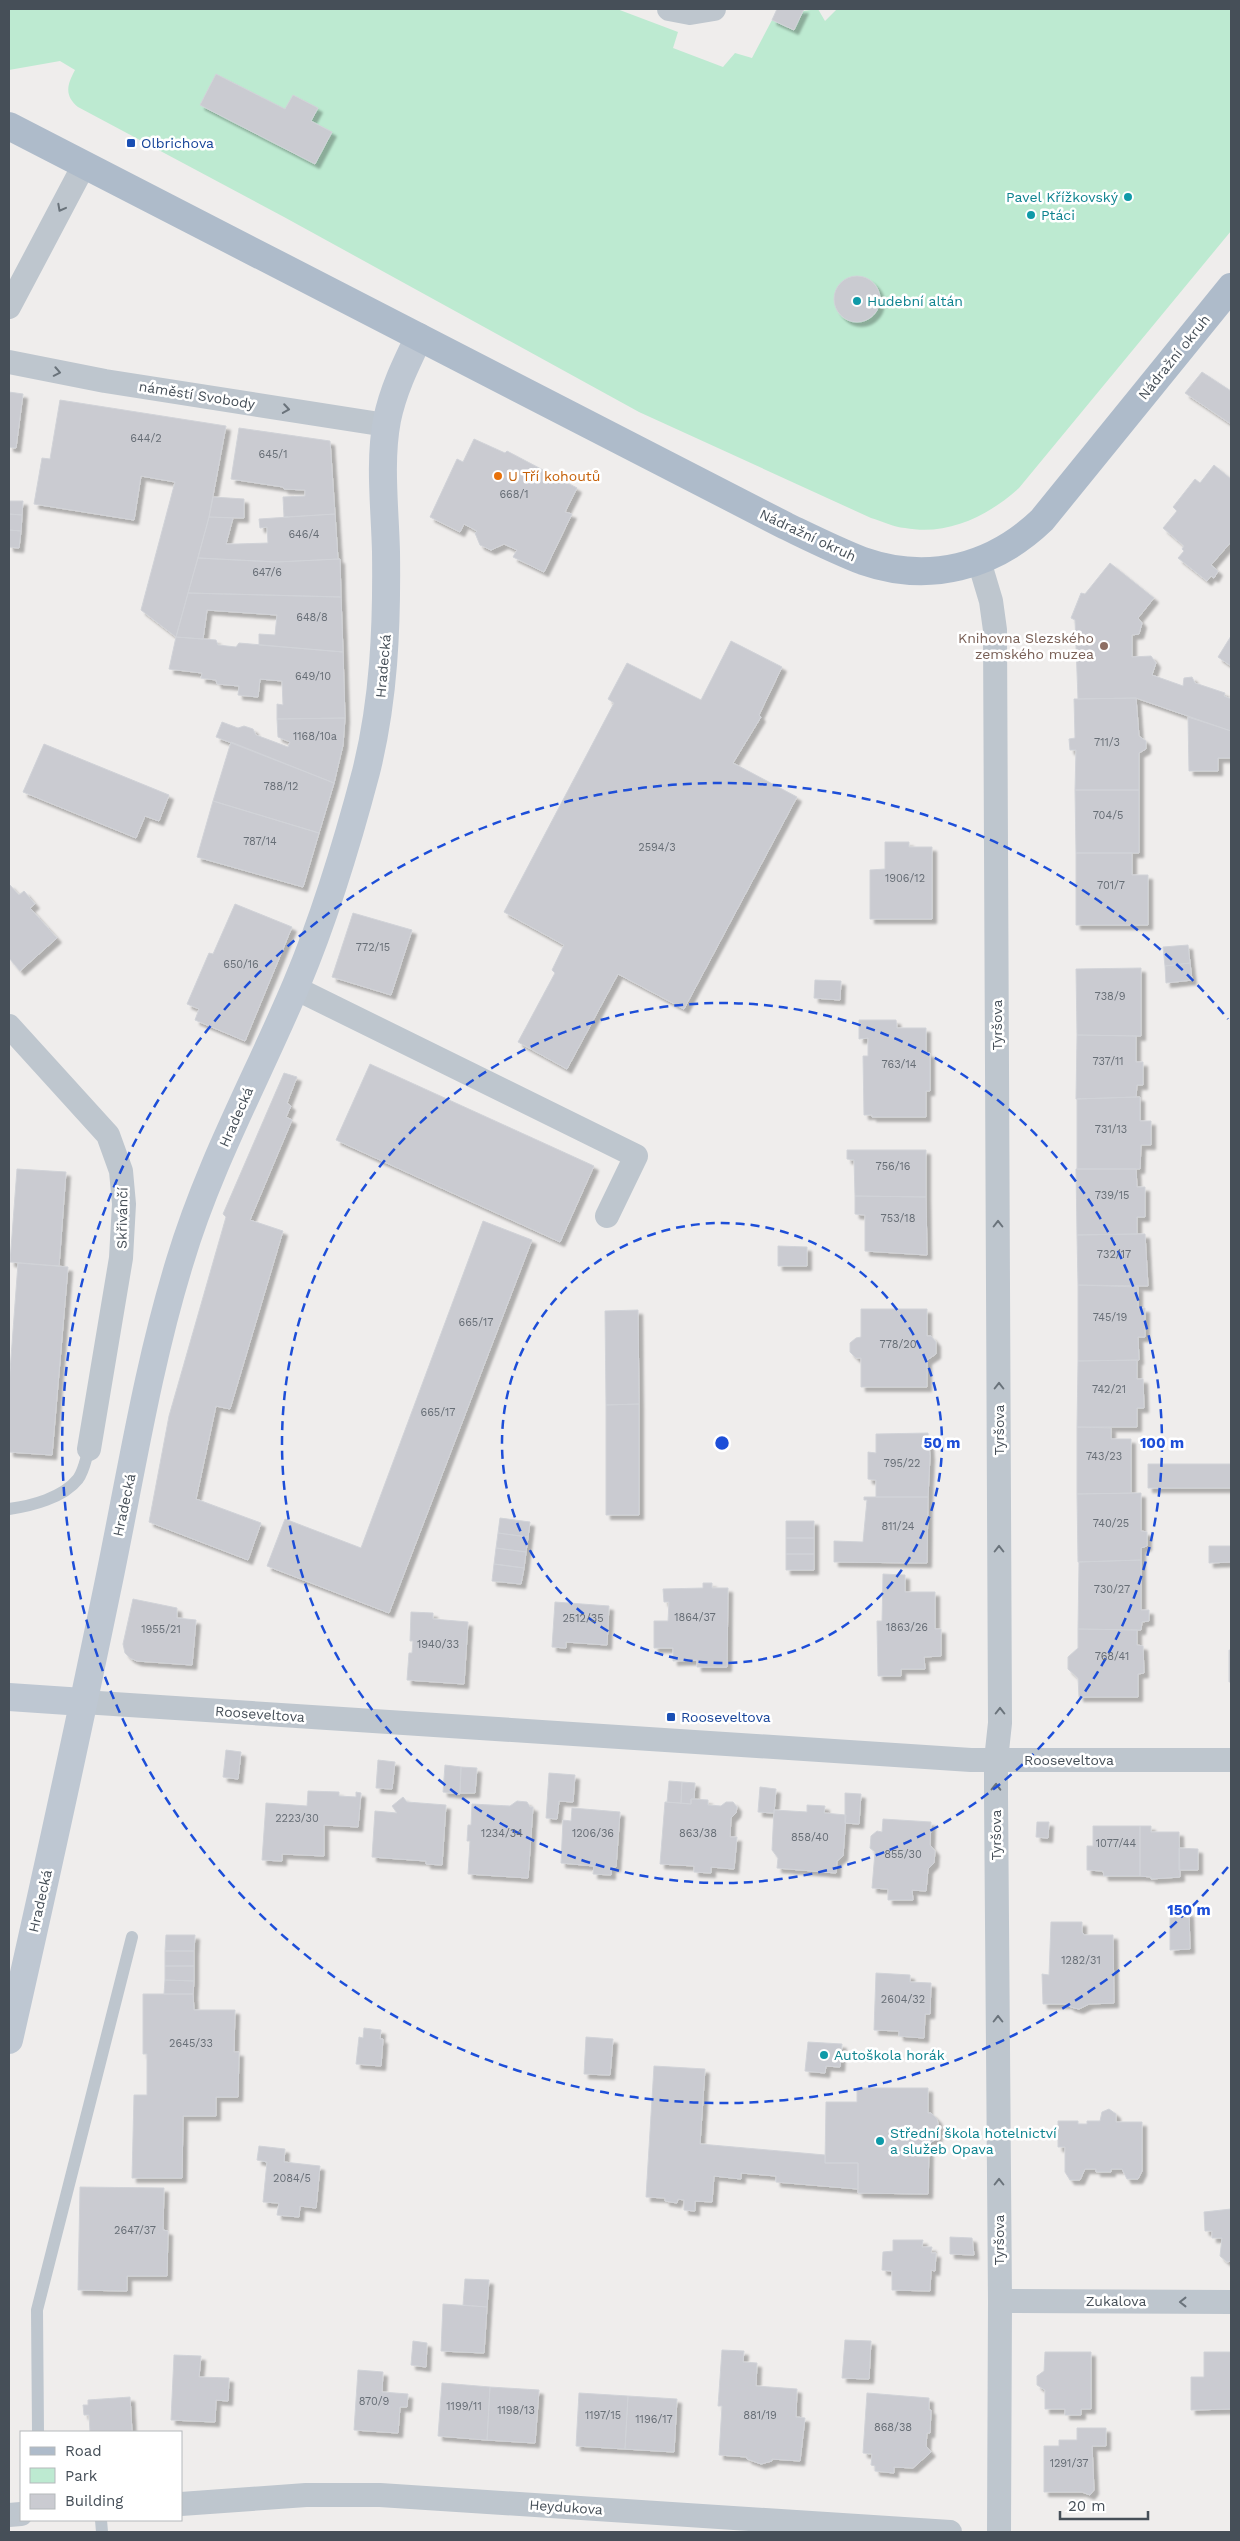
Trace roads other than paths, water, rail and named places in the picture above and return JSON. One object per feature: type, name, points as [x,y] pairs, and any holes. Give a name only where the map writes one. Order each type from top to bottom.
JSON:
[{"type":"main road","points":[[9,126],[419,337]]},
{"type":"main road","name":"Nádražní okruh","points":[[419,337],[786,526],[864,561],[898,569],[928,570],[958,567],[979,561],[1022,539],[1042,520],[1231,286]]},
{"type":"main road","name":"Hradecká","points":[[9,2040],[83,1702],[149,1384],[179,1263],[212,1173],[295,988],[335,883],[367,768],[380,702],[387,608],[384,469],[386,425],[397,383],[419,337]]},
{"type":"main road","name":"Rooseveltova","points":[[9,1697],[83,1702]]},
{"type":"street","points":[[668,9],[690,13],[711,10]]},
{"type":"street","points":[[9,307],[84,165]]},
{"type":"street","name":"náměstí Svobody","points":[[9,362],[105,381],[386,425]]},
{"type":"street","name":"Tyršova","points":[[979,561],[991,601],[995,630],[1000,1724],[996,1760],[1000,2301],[999,2532]]},
{"type":"street","points":[[295,988],[636,1156],[607,1216]]},
{"type":"street","name":"Skřivánčí","points":[[9,1026],[108,1135],[121,1171],[124,1204],[120,1258],[89,1449]]},
{"type":"street","name":"Rooseveltova","points":[[83,1702],[996,1760],[1231,1760]]},
{"type":"street","name":"Zukalova","points":[[1000,2301],[1231,2302]]},
{"type":"street","name":"Heydukova","points":[[182,2504],[306,2496],[380,2495],[950,2532]]},
{"type":"lane","points":[[9,1509],[56,1496],[64,1490],[78,1478],[89,1449]]},
{"type":"lane","points":[[38,2431],[37,2310],[132,1937]]},
{"type":"place","name":"Olbrichova","points":[[131,143]]},
{"type":"place","name":"Pavel Křížkovský","points":[[1128,197]]},
{"type":"place","name":"Ptáci","points":[[1031,215]]},
{"type":"place","name":"Hudební altán","points":[[857,301]]},
{"type":"place","name":"U Tří kohoutů","points":[[498,476]]},
{"type":"place","name":"Knihovna Slezského zemského muzea","points":[[1104,646]]},
{"type":"place","name":"Rooseveltova","points":[[671,1717]]},
{"type":"place","name":"Autoškola horák","points":[[824,2055]]},
{"type":"place","name":"Střední škola hotelnictví a služeb Opava","points":[[880,2141]]}]
